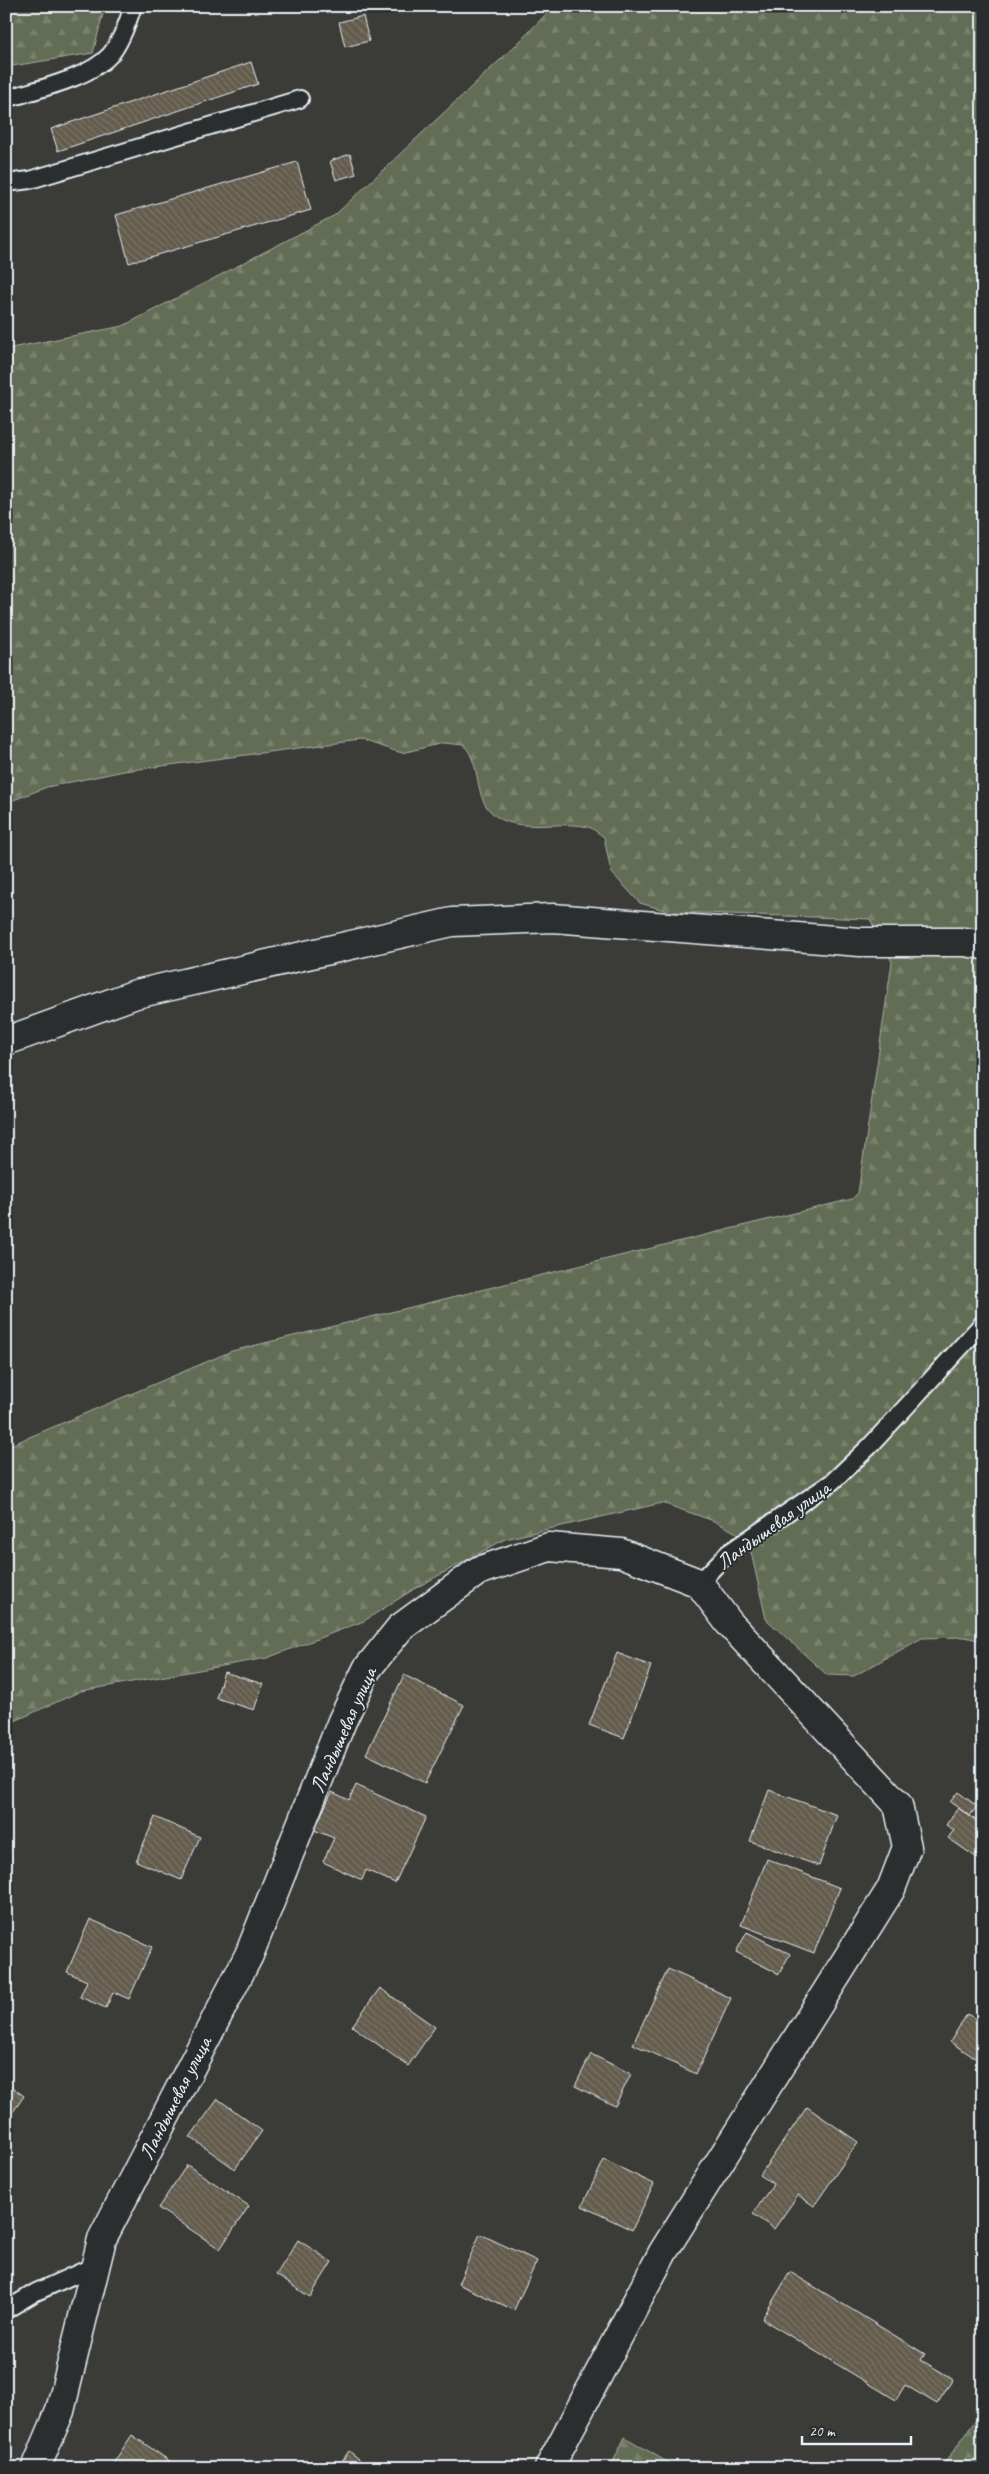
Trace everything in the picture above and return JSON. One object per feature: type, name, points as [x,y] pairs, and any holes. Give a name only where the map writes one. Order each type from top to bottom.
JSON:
[{"type":"street","points":[[6,1040],[136,994],[452,922],[553,918],[860,942],[965,942],[983,945]]},
{"type":"street","name":"Ландышевая улица","points":[[36,2468],[60,2411],[102,2239],[249,1955],[342,1721],[367,1669],[400,1628],[478,1571],[548,1547],[621,1553],[699,1583]]},
{"type":"street","points":[[549,2468],[663,2252],[891,1888],[907,1847],[898,1805],[729,1623],[699,1583]]},
{"type":"lane","points":[[6,99],[87,72],[110,55],[127,26],[133,6]]},
{"type":"lane","points":[[6,183],[30,180],[300,100]]},
{"type":"lane","name":"Ландышевая улица","points":[[699,1583],[728,1553],[832,1482],[870,1446],[983,1323]]},
{"type":"lane","points":[[6,2310],[36,2292],[94,2266]]},
{"type":"green space","points":[[6,6],[105,6],[93,53],[6,67]]},
{"type":"green space","points":[[554,6],[983,6],[983,1641],[965,1637],[922,1638],[854,1676],[827,1675],[766,1619],[751,1552],[737,1533],[714,1521],[662,1503],[505,1539],[414,1589],[364,1621],[267,1658],[81,1691],[6,1725],[6,1447],[232,1351],[852,1199],[858,1193],[892,962],[870,919],[671,912],[640,903],[611,872],[604,837],[592,829],[576,825],[520,825],[507,822],[495,816],[486,806],[480,792],[473,760],[464,745],[443,743],[402,753],[360,740],[124,771],[47,787],[6,803],[6,349],[123,326],[335,215],[517,44]]},
{"type":"green space","points":[[983,2410],[983,2468],[941,2468]]},
{"type":"green space","points":[[625,2437],[677,2468],[610,2468]]},
{"type":"building","points":[[363,16],[369,41],[345,47],[339,22]]},
{"type":"building","points":[[251,62],[258,84],[58,151],[51,129]]},
{"type":"building","points":[[350,154],[356,174],[336,180],[330,161]]},
{"type":"building","points":[[297,162],[311,210],[129,263],[116,215]]},
{"type":"building","points":[[617,1653],[651,1666],[624,1738],[589,1725]]},
{"type":"building","points":[[224,1672],[263,1684],[254,1710],[216,1698]]},
{"type":"building","points":[[404,1675],[464,1705],[425,1783],[366,1754]]},
{"type":"building","points":[[356,1785],[426,1817],[395,1883],[366,1870],[362,1880],[323,1862],[334,1838],[314,1830],[332,1792],[349,1800]]},
{"type":"building","points":[[769,1790],[837,1815],[819,1866],[750,1841]]},
{"type":"building","points":[[958,1792],[977,1806],[970,1816],[950,1802]]},
{"type":"building","points":[[958,1808],[983,1825],[976,1834],[983,1838],[983,1862],[948,1838],[954,1830],[946,1825]]},
{"type":"building","points":[[155,1817],[200,1837],[181,1880],[136,1861]]},
{"type":"building","points":[[767,1859],[840,1888],[814,1953],[741,1925]]},
{"type":"building","points":[[90,1919],[152,1947],[129,1999],[113,1992],[106,2008],[80,1997],[87,1981],[67,1972]]},
{"type":"building","points":[[747,1932],[790,1954],[779,1974],[736,1952]]},
{"type":"building","points":[[668,1969],[731,1998],[696,2074],[633,2044]]},
{"type":"building","points":[[380,1988],[435,2027],[408,2066],[352,2026]]},
{"type":"building","points":[[967,2014],[983,2023],[983,2063],[950,2042]]},
{"type":"building","points":[[591,2054],[631,2074],[615,2106],[575,2086]]},
{"type":"building","points":[[6,2083],[24,2096],[6,2122]]},
{"type":"building","points":[[218,2099],[262,2131],[235,2169],[190,2137]]},
{"type":"building","points":[[807,2107],[858,2142],[814,2206],[798,2195],[774,2229],[753,2214],[773,2184],[760,2175]]},
{"type":"building","points":[[604,2160],[654,2184],[632,2230],[582,2206]]},
{"type":"building","points":[[187,2165],[249,2206],[220,2249],[158,2208]]},
{"type":"building","points":[[480,2234],[537,2261],[514,2310],[458,2284]]},
{"type":"building","points":[[298,2240],[332,2262],[310,2297],[276,2275]]},
{"type":"building","points":[[790,2272],[925,2354],[921,2360],[953,2379],[937,2404],[905,2385],[896,2400],[762,2319]]},
{"type":"building","points":[[132,2435],[171,2462],[167,2468],[110,2468]]},
{"type":"building","points":[[349,2451],[370,2468],[337,2468]]}]
